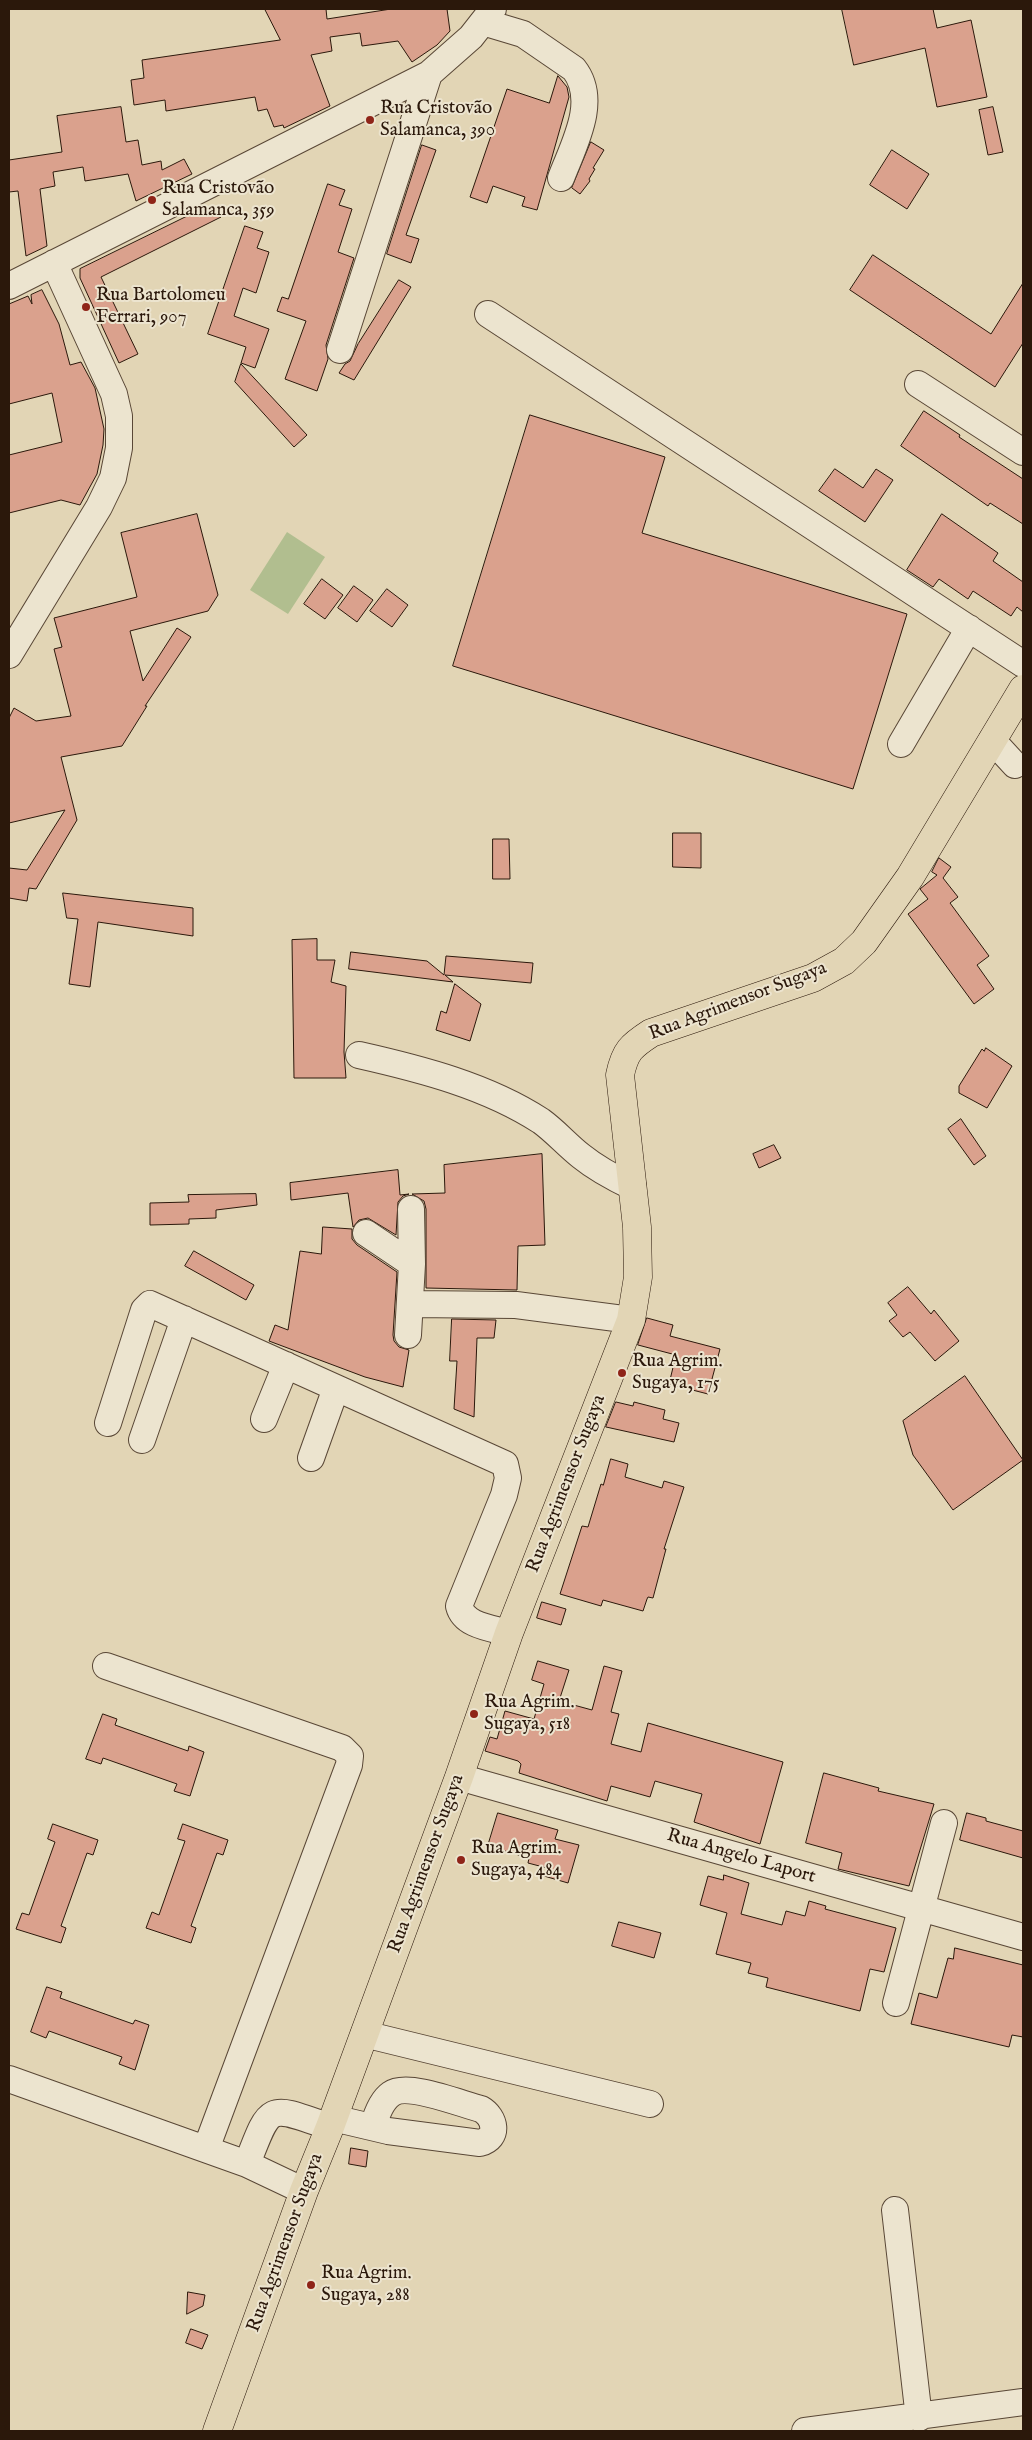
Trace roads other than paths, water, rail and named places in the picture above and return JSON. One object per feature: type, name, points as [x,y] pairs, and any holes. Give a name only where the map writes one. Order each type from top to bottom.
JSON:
[{"type":"main road","name":"Rua Agrimensor Sugaya","points":[[217,2431],[304,2191],[459,1777],[509,1633],[631,1320],[638,1276],[637,1227],[620,1076],[623,1061],[631,1046],[652,1033],[805,981],[844,961],[864,942],[889,909],[1023,689]]},
{"type":"street","points":[[9,286],[428,74],[471,36],[488,15],[523,34],[574,69],[579,75],[584,94],[581,127],[561,178]]},
{"type":"street","points":[[340,350],[428,74]]},
{"type":"street","points":[[9,655],[100,507],[113,478],[119,448],[119,416],[114,394],[54,263]]},
{"type":"street","points":[[488,314],[1023,664]]},
{"type":"street","points":[[918,384],[1023,452]]},
{"type":"street","points":[[901,744],[969,628]]},
{"type":"street","points":[[992,740],[1015,765]]},
{"type":"street","points":[[359,1055],[394,1063],[481,1090],[509,1103],[542,1122],[602,1172],[633,1187]]},
{"type":"street","points":[[408,1335],[412,1264],[411,1209]]},
{"type":"street","points":[[366,1233],[412,1264]]},
{"type":"street","points":[[108,1422],[144,1310],[150,1304],[505,1464],[508,1478],[504,1494],[459,1606],[461,1615],[468,1621],[509,1633]]},
{"type":"street","points":[[410,1304],[516,1305],[631,1320]]},
{"type":"street","points":[[142,1440],[184,1319]]},
{"type":"street","points":[[264,1419],[286,1365]]},
{"type":"street","points":[[311,1458],[336,1388]]},
{"type":"street","points":[[106,1666],[342,1748],[350,1756],[349,1765],[206,2149]]},
{"type":"street","name":"Rua Angelo Laport","points":[[459,1777],[1023,1937]]},
{"type":"street","points":[[896,2003],[944,1823]]},
{"type":"street","points":[[364,2034],[650,2104]]},
{"type":"street","points":[[9,2079],[247,2164],[304,2191]]},
{"type":"street","points":[[247,2164],[263,2122],[279,2112],[331,2122],[373,2127]]},
{"type":"street","points":[[895,2210],[919,2418]]},
{"type":"street","points":[[805,2431],[919,2418],[1023,2402]]},
{"type":"place","name":"Rua Cristovão Salamanca, 390","points":[[370,120]]},
{"type":"place","name":"Rua Cristovão Salamanca, 359","points":[[152,200]]},
{"type":"place","name":"Rua Bartolomeu Ferrari, 907","points":[[86,307]]},
{"type":"place","name":"Rua Agrim. Sugaya, 175","points":[[622,1373]]},
{"type":"place","name":"Rua Agrim. Sugaya, 518","points":[[474,1714]]},
{"type":"place","name":"Rua Agrim. Sugaya, 484","points":[[461,1860]]},
{"type":"place","name":"Rua Agrim. Sugaya, 288","points":[[311,2285]]}]
